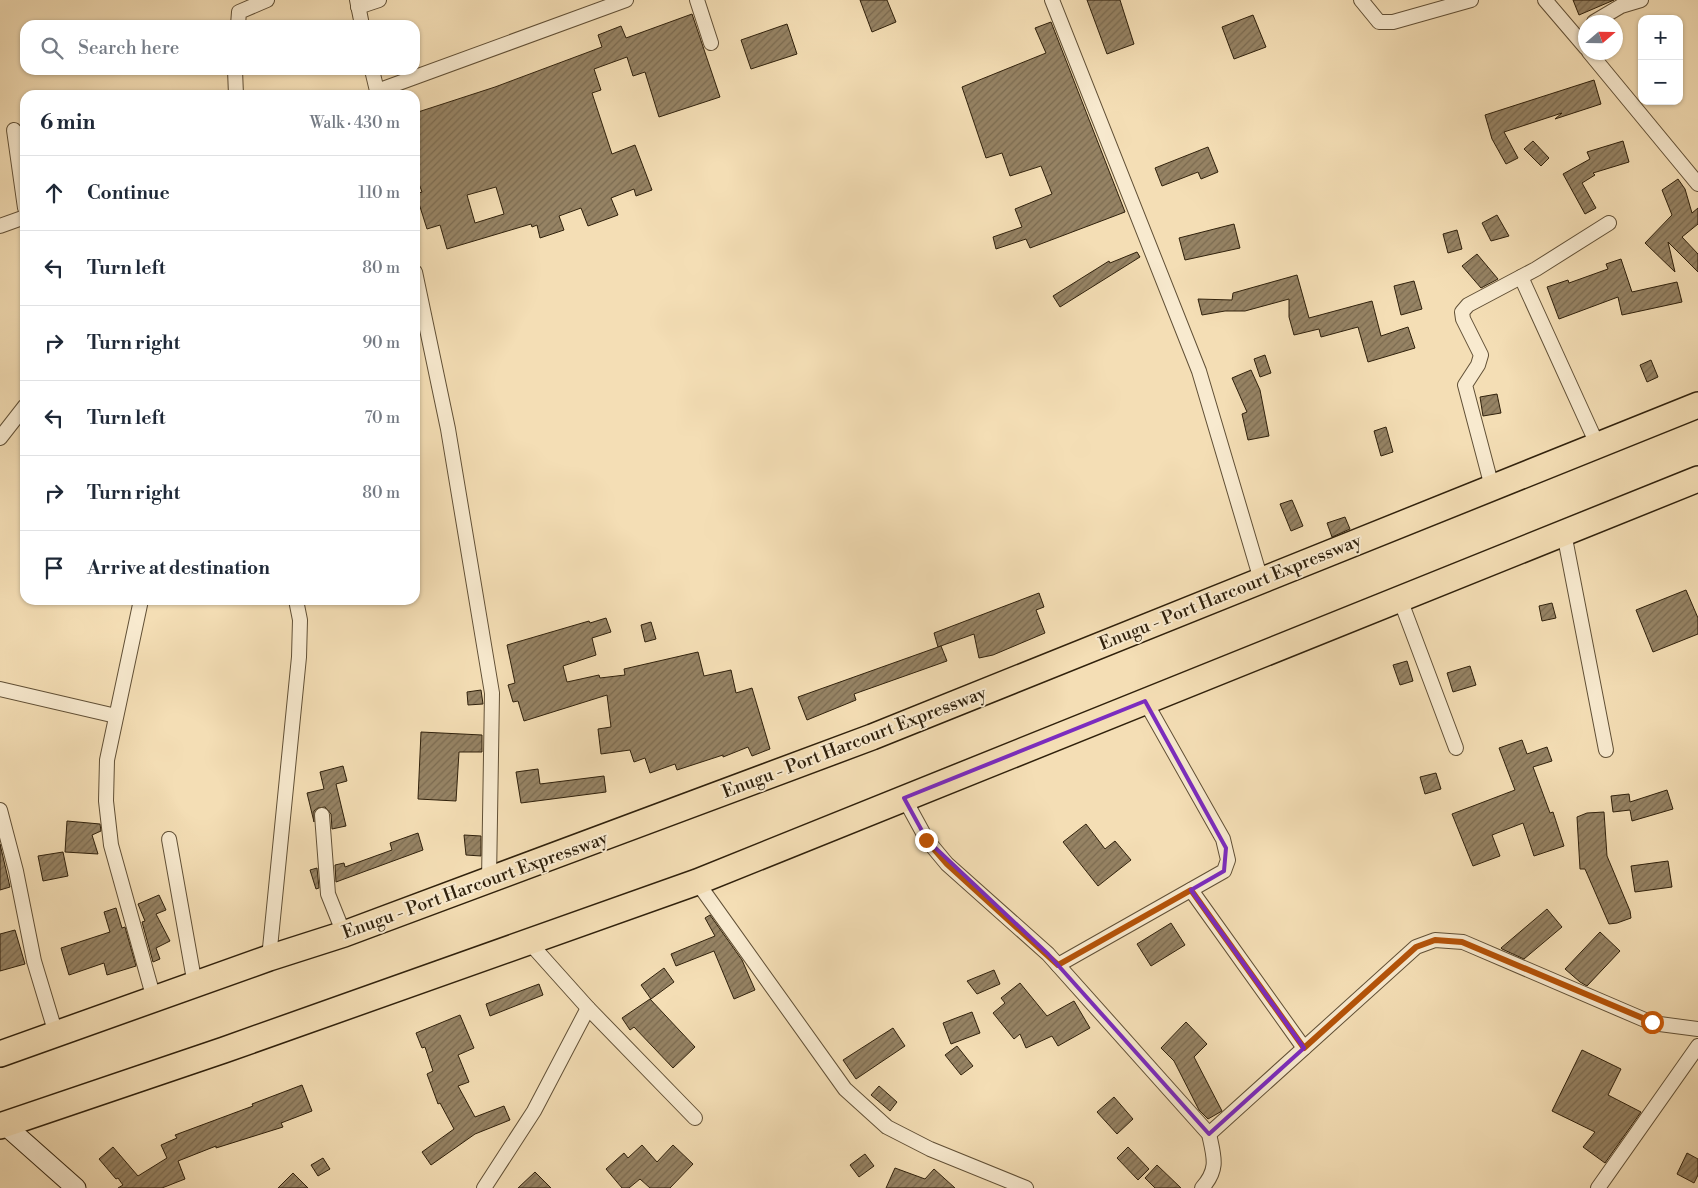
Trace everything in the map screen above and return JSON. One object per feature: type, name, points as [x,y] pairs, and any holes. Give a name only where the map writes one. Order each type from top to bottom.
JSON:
[{"type":"highway","name":"Enugu - Port Harcourt Expressway","points":[[0,1054],[269,958],[344,934],[872,737],[1698,405]]},
{"type":"highway","points":[[2,1126],[224,1050],[696,882],[1698,479]]},
{"type":"main road","points":[[2,1126],[76,1188]]},
{"type":"street","points":[[238,12],[267,0]]},
{"type":"street","points":[[361,20],[357,4],[380,0]]},
{"type":"street","points":[[385,90],[626,0]]},
{"type":"street","points":[[697,0],[711,43]]},
{"type":"street","points":[[1052,0],[1199,371],[1260,580]]},
{"type":"street","points":[[1361,0],[1379,22],[1393,22],[1471,0]]},
{"type":"street","points":[[1545,0],[1578,30]]},
{"type":"street","points":[[1606,15],[1621,6],[1642,0]]},
{"type":"street","points":[[1596,60],[1698,184]]},
{"type":"street","points":[[235,75],[236,90]]},
{"type":"street","points":[[373,75],[376,90]]},
{"type":"street","points":[[14,130],[20,173]]},
{"type":"street","points":[[0,226],[20,219]]},
{"type":"street","points":[[1492,487],[1465,385],[1478,365],[1481,355],[1463,319],[1462,312],[1468,305],[1521,278],[1609,223]]},
{"type":"street","points":[[1521,278],[1597,444]]},
{"type":"street","points":[[420,296],[448,429],[492,693],[489,880]]},
{"type":"street","points":[[0,438],[20,412]]},
{"type":"street","points":[[1564,533],[1606,750]]},
{"type":"street","points":[[1400,599],[1456,748]]},
{"type":"street","points":[[140,605],[107,760],[106,801],[111,845],[154,1000]]},
{"type":"street","points":[[269,958],[299,657],[300,620],[297,605]]},
{"type":"street","points":[[0,689],[116,716]]},
{"type":"street","points":[[1058,965],[1224,871],[1228,860],[1226,848],[1146,701]]},
{"type":"street","points":[[904,798],[926,840],[947,864],[1058,965],[1209,1134],[1215,1164],[1211,1178],[1202,1188]]},
{"type":"street","points":[[0,810],[16,870],[34,961],[56,1034]]},
{"type":"street","points":[[322,815],[328,894],[344,934]]},
{"type":"street","points":[[169,839],[195,985]]},
{"type":"street","points":[[696,882],[845,1089],[887,1127],[930,1149],[1026,1188]]},
{"type":"street","points":[[1191,890],[1304,1048]]},
{"type":"street","points":[[1209,1134],[1416,947],[1435,940],[1462,942],[1652,1022],[1698,1029]]},
{"type":"street","points":[[528,941],[588,1008],[695,1118]]},
{"type":"street","points":[[484,1188],[534,1111],[588,1008]]},
{"type":"street","points":[[1598,1188],[1698,1046]]},
{"type":"highlighted area","points":[[1145,701],[1226,848],[1224,871],[1191,890],[1304,1048],[1209,1134],[1048,954],[927,840],[904,798]]},
{"type":"building","points":[[860,0],[887,0],[896,22],[872,32]]},
{"type":"building","points":[[1087,0],[1120,0],[1134,44],[1107,54]]},
{"type":"building","points":[[1573,0],[1614,0],[1579,15]]},
{"type":"building","points":[[692,14],[720,97],[659,117],[645,72],[633,76],[627,57],[594,69],[601,90],[592,93],[612,154],[635,145],[652,190],[636,196],[634,189],[611,198],[618,215],[588,226],[581,208],[559,216],[564,230],[540,238],[537,225],[532,227],[531,224],[447,249],[440,225],[427,229],[420,207],[420,193],[422,192],[420,187],[420,111],[495,87],[602,47],[598,35],[621,26],[626,38]],"holes":[[[496,187],[504,214],[475,223],[467,195]]]},
{"type":"building","points":[[1253,15],[1266,47],[1234,59],[1222,27]]},
{"type":"building","points":[[1051,22],[1125,212],[1030,248],[1026,239],[996,249],[993,237],[1022,227],[1015,209],[1052,194],[1041,166],[1010,176],[1002,153],[986,158],[962,87],[1046,53],[1035,28]]},
{"type":"building","points":[[787,24],[797,54],[751,69],[741,40]]},
{"type":"building","points":[[1594,80],[1601,104],[1555,119],[1562,113],[1504,132],[1518,158],[1506,164],[1492,139],[1485,115]]},
{"type":"building","points":[[1533,141],[1549,158],[1541,166],[1524,149]]},
{"type":"building","points":[[1623,141],[1629,162],[1593,173],[1595,175],[1582,183],[1596,208],[1585,214],[1563,174],[1590,159],[1587,152]]},
{"type":"building","points":[[1208,147],[1218,172],[1201,179],[1198,172],[1162,186],[1155,168]]},
{"type":"building","points":[[1678,179],[1685,189],[1692,213],[1698,208],[1698,224],[1682,237],[1698,254],[1698,272],[1668,242],[1675,272],[1645,243],[1672,215],[1662,190]]},
{"type":"building","points":[[1497,215],[1509,236],[1491,241],[1482,223]]},
{"type":"building","points":[[1234,224],[1240,248],[1185,260],[1179,238]]},
{"type":"building","points":[[1457,230],[1462,249],[1448,253],[1443,234]]},
{"type":"building","points":[[1137,252],[1140,257],[1060,307],[1053,296],[1109,261],[1110,263]]},
{"type":"building","points":[[1477,254],[1498,279],[1481,288],[1462,266]]},
{"type":"building","points":[[1621,259],[1632,292],[1677,282],[1682,302],[1622,315],[1618,297],[1559,319],[1547,287],[1568,280],[1569,283],[1608,269],[1606,264]]},
{"type":"building","points":[[1297,275],[1309,318],[1372,301],[1381,336],[1408,327],[1415,348],[1368,362],[1358,327],[1321,337],[1319,329],[1294,335],[1289,317],[1289,299],[1245,311],[1225,311],[1202,315],[1198,299],[1232,300],[1233,293]]},
{"type":"building","points":[[1414,281],[1422,309],[1401,315],[1394,286]]},
{"type":"building","points":[[1265,355],[1271,373],[1260,377],[1254,359]]},
{"type":"building","points":[[1651,360],[1658,377],[1647,382],[1640,365]]},
{"type":"building","points":[[1251,370],[1260,390],[1269,436],[1248,440],[1242,414],[1247,412],[1232,378]]},
{"type":"building","points":[[1497,394],[1501,413],[1483,416],[1480,397]]},
{"type":"building","points":[[1386,427],[1393,452],[1381,456],[1374,431]]},
{"type":"building","points":[[1292,500],[1303,526],[1291,531],[1280,504]]},
{"type":"building","points":[[1345,517],[1350,529],[1332,537],[1327,523]]},
{"type":"building","points":[[1686,590],[1698,618],[1698,634],[1653,652],[1636,610]]},
{"type":"building","points":[[1039,593],[1044,607],[1036,610],[1045,633],[993,655],[979,658],[974,634],[938,647],[934,633]]},
{"type":"building","points":[[1552,603],[1556,618],[1542,621],[1539,606]]},
{"type":"building","points":[[606,618],[611,632],[592,638],[596,655],[563,666],[567,682],[599,675],[600,678],[625,675],[624,669],[698,652],[704,676],[731,670],[736,693],[752,688],[770,749],[752,756],[748,747],[723,757],[723,755],[677,770],[675,764],[650,773],[645,758],[634,762],[630,750],[601,754],[598,729],[611,727],[607,695],[524,721],[518,701],[513,702],[508,685],[515,683],[507,645],[589,621],[590,623]]},
{"type":"building","points":[[651,622],[656,639],[645,642],[641,625]]},
{"type":"building","points":[[941,646],[947,661],[854,694],[856,700],[807,720],[798,697]]},
{"type":"building","points":[[1407,661],[1413,681],[1400,685],[1393,665]]},
{"type":"building","points":[[1470,666],[1476,685],[1453,692],[1447,673]]},
{"type":"building","points":[[481,690],[483,704],[468,705],[467,692]]},
{"type":"building","points":[[421,732],[482,735],[482,752],[459,752],[456,801],[418,799]]},
{"type":"building","points":[[1522,740],[1527,754],[1547,747],[1552,761],[1533,767],[1550,813],[1553,812],[1564,846],[1534,856],[1523,823],[1492,835],[1500,856],[1473,866],[1452,814],[1515,790],[1499,748]]},
{"type":"building","points":[[343,766],[347,781],[336,784],[346,826],[332,829],[331,814],[325,807],[314,811],[314,822],[307,793],[324,789],[320,772]]},
{"type":"building","points":[[538,769],[540,784],[604,776],[606,792],[521,803],[516,772]]},
{"type":"building","points":[[1436,773],[1441,789],[1425,794],[1420,777]]},
{"type":"building","points":[[1667,790],[1673,809],[1632,821],[1630,810],[1613,812],[1611,796],[1629,794],[1630,802]]},
{"type":"building","points":[[1604,812],[1607,856],[1630,911],[1631,918],[1609,924],[1585,869],[1580,869],[1577,817],[1587,813]]},
{"type":"building","points":[[67,821],[100,824],[101,831],[92,835],[98,854],[65,852]]},
{"type":"building","points":[[1086,824],[1105,849],[1115,841],[1131,860],[1098,886],[1063,842]]},
{"type":"building","points":[[418,833],[423,850],[336,882],[335,865],[344,863],[345,867],[392,850],[390,843]]},
{"type":"building","points":[[464,835],[481,836],[481,856],[466,855]]},
{"type":"building","points":[[0,844],[10,887],[0,890]]},
{"type":"building","points":[[63,852],[68,876],[43,881],[38,856]]},
{"type":"building","points":[[1668,861],[1672,887],[1635,892],[1631,866]]},
{"type":"building","points":[[317,868],[319,888],[316,889],[310,870]]},
{"type":"building","points":[[159,895],[166,910],[156,914],[170,941],[156,948],[160,959],[153,962],[142,922],[145,921],[138,904]]},
{"type":"building","points":[[116,908],[122,928],[125,927],[136,966],[107,975],[104,963],[69,975],[61,948],[110,932],[104,912]]},
{"type":"building","points":[[1547,909],[1562,927],[1524,959],[1501,948]]},
{"type":"building","points":[[710,915],[742,960],[755,990],[734,999],[714,951],[676,966],[671,954],[715,936],[705,918]]},
{"type":"building","points":[[1171,923],[1185,945],[1151,966],[1137,944]]},
{"type":"building","points":[[15,930],[25,964],[0,971],[0,934]]},
{"type":"building","points":[[1600,932],[1620,951],[1587,986],[1565,969]]},
{"type":"building","points":[[664,968],[674,982],[651,999],[641,985]]},
{"type":"building","points":[[994,970],[1000,984],[977,994],[967,981]]},
{"type":"building","points":[[1020,983],[1047,1016],[1074,1001],[1090,1028],[1058,1046],[1052,1036],[1026,1048],[1020,1034],[1014,1039],[993,1013],[1005,1003],[1001,998]]},
{"type":"building","points":[[539,984],[543,995],[490,1016],[486,1004]]},
{"type":"building","points":[[650,999],[695,1047],[673,1068],[634,1027],[630,1030],[622,1018]]},
{"type":"building","points":[[972,1012],[980,1033],[951,1044],[943,1023]]},
{"type":"building","points":[[460,1015],[474,1048],[458,1055],[469,1082],[458,1086],[475,1117],[504,1106],[510,1120],[475,1134],[431,1165],[422,1152],[454,1129],[440,1103],[438,1104],[427,1074],[433,1071],[425,1047],[422,1048],[416,1033]]},
{"type":"building","points":[[1186,1022],[1207,1044],[1194,1057],[1222,1111],[1208,1119],[1199,1110],[1174,1061],[1161,1048]]},
{"type":"building","points":[[893,1028],[905,1046],[856,1079],[843,1060]]},
{"type":"building","points":[[957,1046],[973,1066],[961,1075],[945,1055]]},
{"type":"building","points":[[1582,1050],[1621,1069],[1608,1095],[1641,1112],[1605,1163],[1583,1147],[1595,1132],[1552,1111]]},
{"type":"building","points":[[302,1085],[312,1111],[281,1123],[283,1127],[216,1148],[216,1146],[178,1161],[185,1179],[162,1188],[118,1188],[123,1185],[99,1159],[113,1147],[138,1176],[167,1158],[161,1145],[177,1138],[175,1135],[253,1106],[252,1104]]},
{"type":"building","points":[[879,1086],[897,1102],[890,1111],[871,1095]]},
{"type":"building","points":[[1114,1097],[1133,1119],[1117,1134],[1097,1112]]},
{"type":"building","points":[[642,1145],[657,1162],[673,1145],[693,1164],[670,1188],[650,1188],[640,1179],[629,1188],[622,1188],[606,1169],[624,1153],[628,1158]]},
{"type":"building","points":[[1128,1147],[1149,1169],[1138,1180],[1117,1158]]},
{"type":"building","points":[[1687,1153],[1698,1159],[1698,1175],[1694,1183],[1677,1174]]},
{"type":"building","points":[[865,1154],[874,1166],[859,1177],[850,1165]]},
{"type":"building","points":[[323,1158],[330,1169],[318,1176],[311,1165]]},
{"type":"building","points":[[1157,1165],[1181,1188],[1155,1188],[1145,1178]]},
{"type":"building","points":[[895,1168],[925,1179],[934,1169],[955,1188],[886,1188]]},
{"type":"building","points":[[535,1172],[551,1188],[518,1188]]},
{"type":"building","points":[[293,1173],[308,1188],[278,1188]]},
{"type":"route","points":[[926,840],[947,864],[1058,965],[1191,890],[1304,1048],[1416,947],[1435,940],[1462,942],[1652,1022]]}]
